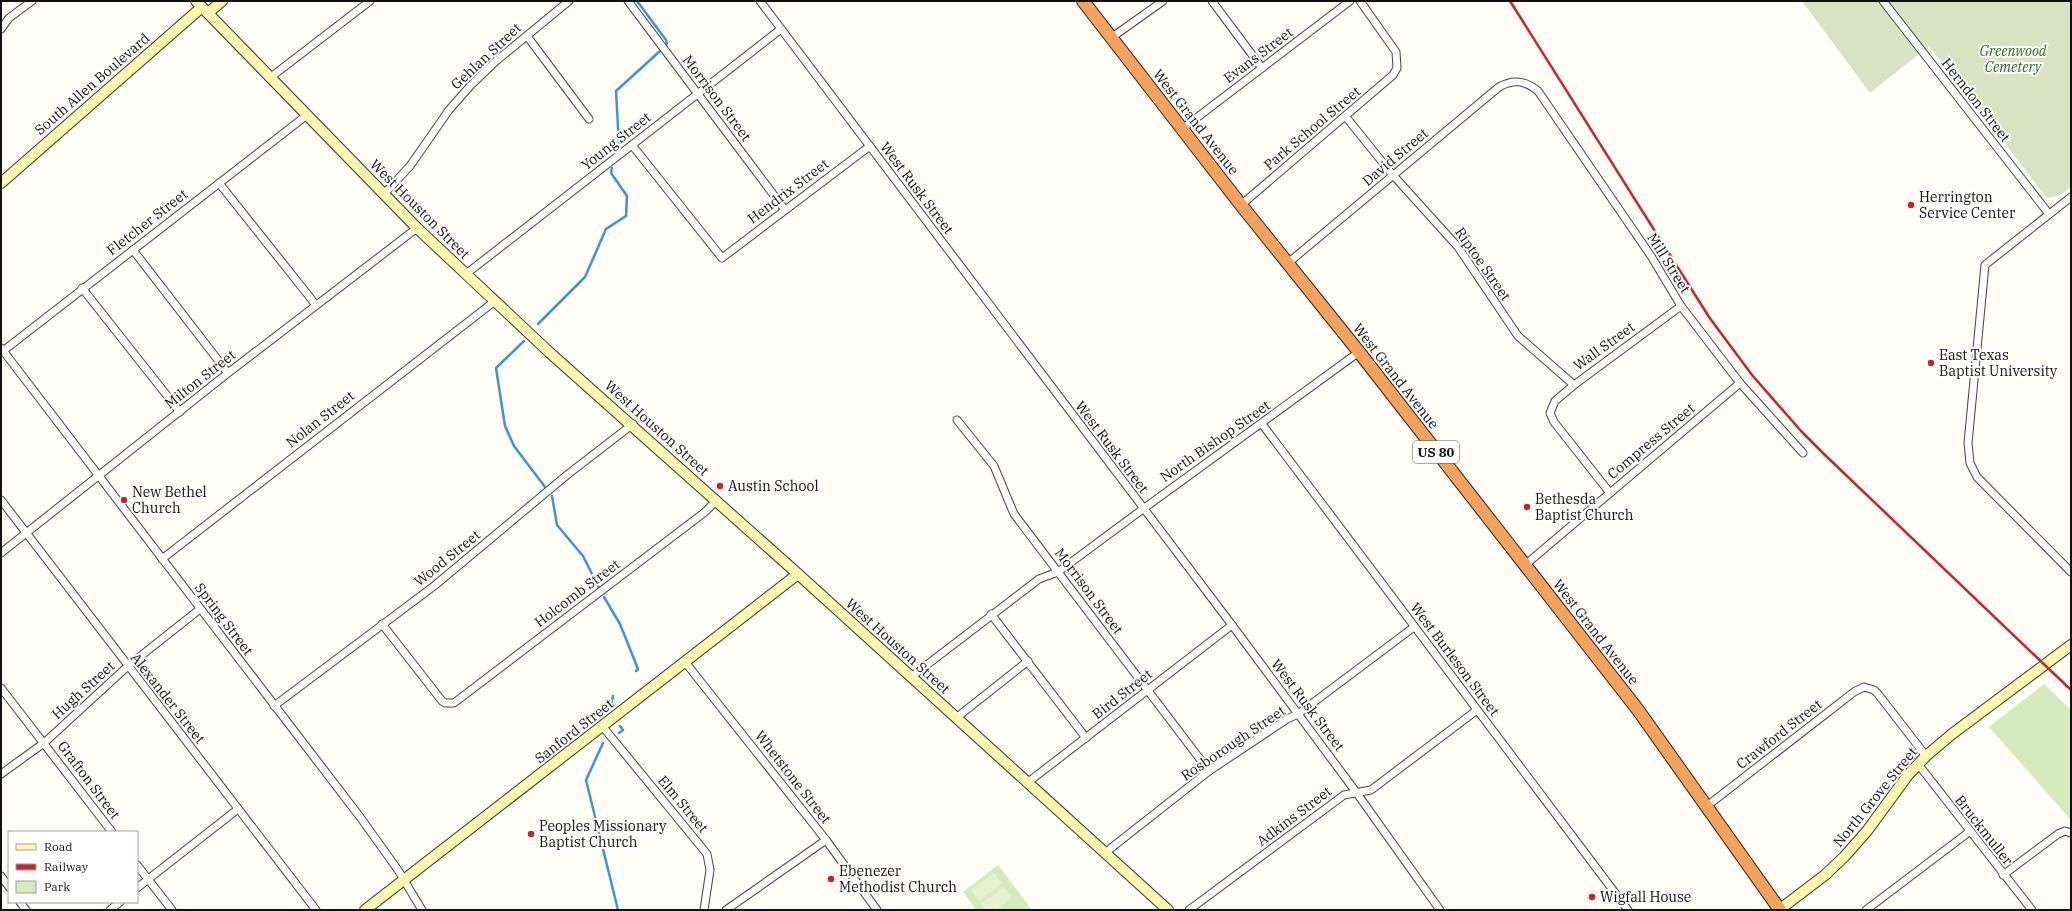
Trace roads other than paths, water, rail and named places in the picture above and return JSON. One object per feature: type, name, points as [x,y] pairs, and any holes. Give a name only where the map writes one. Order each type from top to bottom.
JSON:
[{"type":"highway","name":"West Grand Avenue","points":[[1083,1],[1241,205],[1359,352],[1650,725],[1780,910]]},
{"type":"main road","name":"South Allen Boulevard","points":[[2,181],[202,7],[222,1]]},
{"type":"main road","name":"West Houston Street","points":[[202,7],[271,76],[417,228],[466,274],[550,352],[633,424],[1027,783],[1106,852],[1168,910]]},
{"type":"main road","name":"Sanford Street","points":[[366,910],[798,574]]},
{"type":"main road","name":"North Grove Street","points":[[1780,910],[1825,874],[1853,848],[1900,785],[1926,756],[2071,645]]},
{"type":"street","points":[[1,29],[9,18],[32,1]]},
{"type":"street","points":[[271,76],[370,1]]},
{"type":"street","name":"Gehlan Street","points":[[384,194],[410,166],[449,110],[471,85],[569,1]]},
{"type":"street","name":"Morrison Street","points":[[628,1],[785,210]]},
{"type":"street","name":"West Rusk Street","points":[[760,1],[1232,625],[1356,792],[1440,910]]},
{"type":"street","points":[[1111,38],[1163,1]]},
{"type":"street","points":[[1212,1],[1262,68]]},
{"type":"street","name":"Evans Street","points":[[1182,129],[1262,68],[1340,4],[1350,1]]},
{"type":"street","name":"Park School Street","points":[[1241,205],[1388,81],[1397,68],[1397,56],[1392,45],[1360,1]]},
{"type":"street","name":"Herndon Street","points":[[1883,1],[2049,214]]},
{"type":"street","points":[[1,20],[9,18]]},
{"type":"street","name":"Young Street","points":[[466,274],[781,29]]},
{"type":"street","points":[[527,36],[589,119]]},
{"type":"street","name":"David Street","points":[[1288,263],[1499,87],[1515,81],[1523,82]]},
{"type":"street","name":"Mill Street","points":[[1523,82],[1538,91],[1651,256],[1681,306],[1740,383],[1803,453]]},
{"type":"street","name":"Fletcher Street","points":[[2,349],[307,115]]},
{"type":"street","name":"Riptoe Street","points":[[1346,117],[1394,175],[1458,247],[1518,336],[1574,385]]},
{"type":"street","name":"Hendrix Street","points":[[632,145],[722,258],[870,146]]},
{"type":"street","points":[[219,182],[316,306]]},
{"type":"street","points":[[2071,197],[1986,265],[1969,429],[1970,463],[1981,482],[2071,572]]},
{"type":"street","name":"Milton Street","points":[[1,554],[228,373],[417,228]]},
{"type":"street","points":[[133,250],[228,373]]},
{"type":"street","points":[[82,288],[180,412]]},
{"type":"street","name":"Nolan Street","points":[[162,559],[495,301]]},
{"type":"street","name":"Wall Street","points":[[1610,493],[1554,422],[1550,413],[1555,401],[1574,385],[1681,306]]},
{"type":"street","name":"Spring Street","points":[[2,349],[360,817],[422,910]]},
{"type":"street","name":"North Bishop Street","points":[[911,677],[991,614],[1039,579],[1058,572],[1359,352]]},
{"type":"street","name":"Compress Street","points":[[1525,565],[1740,383]]},
{"type":"street","name":"Morrison Street","points":[[957,420],[990,461],[1010,508],[1209,772]]},
{"type":"street","name":"Wood Street","points":[[274,706],[442,580],[567,475],[633,424]]},
{"type":"street","name":"West Burleson Street","points":[[1262,424],[1628,910]]},
{"type":"street","name":"Alexander Street","points":[[1,500],[316,910]]},
{"type":"street","name":"Holcomb Street","points":[[382,624],[442,701],[450,703],[459,700],[705,512],[717,500]]},
{"type":"street","name":"Hugh Street","points":[[1,774],[44,743],[128,666],[200,609]]},
{"type":"street","points":[[991,614],[1086,738]]},
{"type":"street","name":"Bird Street","points":[[1027,783],[1232,625]]},
{"type":"street","name":"Rosborough Street","points":[[1106,852],[1209,772],[1287,719],[1298,714],[1414,627]]},
{"type":"street","points":[[956,718],[1028,661]]},
{"type":"street","name":"Whetstone Street","points":[[685,662],[826,840],[878,910]]},
{"type":"street","name":"Grafton Street","points":[[1,688],[111,831]]},
{"type":"street","name":"Crawford Street","points":[[1707,806],[1859,688],[1868,688],[1878,694],[1926,756]]},
{"type":"street","name":"Adkins Street","points":[[1189,910],[1344,795],[1371,790],[1477,710]]},
{"type":"street","name":"Elm Street","points":[[603,727],[707,854],[710,870],[704,910]]},
{"type":"street","name":"Bruckmuller","points":[[1918,764],[1969,832],[2032,910]]},
{"type":"street","points":[[138,887],[238,809]]},
{"type":"street","points":[[2003,875],[2058,834],[2065,831],[2070,832]]},
{"type":"street","points":[[1866,910],[1969,832]]},
{"type":"street","points":[[726,910],[826,840]]},
{"type":"street","points":[[138,866],[172,910]]},
{"type":"street","points":[[1,876],[8,886]]},
{"type":"street","points":[[110,910],[119,903]]},
{"type":"waterway","points":[[637,1],[666,40],[667,44]]},
{"type":"waterway","points":[[619,145],[616,91],[660,51]]},
{"type":"waterway","points":[[538,324],[585,277],[606,229],[626,216],[627,196],[611,173],[612,168]]},
{"type":"waterway","points":[[524,341],[496,368],[505,426],[514,446],[545,487]]},
{"type":"waterway","points":[[552,496],[557,525],[583,556],[599,588]]},
{"type":"waterway","points":[[604,597],[620,624],[638,669],[636,671]]},
{"type":"waterway","points":[[610,709],[613,696]]},
{"type":"waterway","points":[[619,733],[623,730],[620,726]]},
{"type":"waterway","points":[[603,743],[586,780],[618,910]]},
{"type":"railway","points":[[1510,1],[1709,317],[1752,375],[1801,431],[1826,456],[2071,690]]},
{"type":"place","name":"Herrington Service Center","points":[[1911,205]]},
{"type":"place","name":"East Texas Baptist University","points":[[1931,363]]},
{"type":"place","name":"Austin School","points":[[720,486]]},
{"type":"place","name":"New Bethel Church","points":[[124,500]]},
{"type":"place","name":"Bethesda Baptist Church","points":[[1527,507]]},
{"type":"place","name":"Peoples Missionary Baptist Church","points":[[531,834]]},
{"type":"place","name":"Ebenezer Methodist Church","points":[[831,879]]},
{"type":"place","name":"Wigfall House","points":[[1592,897]]},
{"type":"park label","name":"Greenwood Cemetery","points":[[2013,60]]}]
